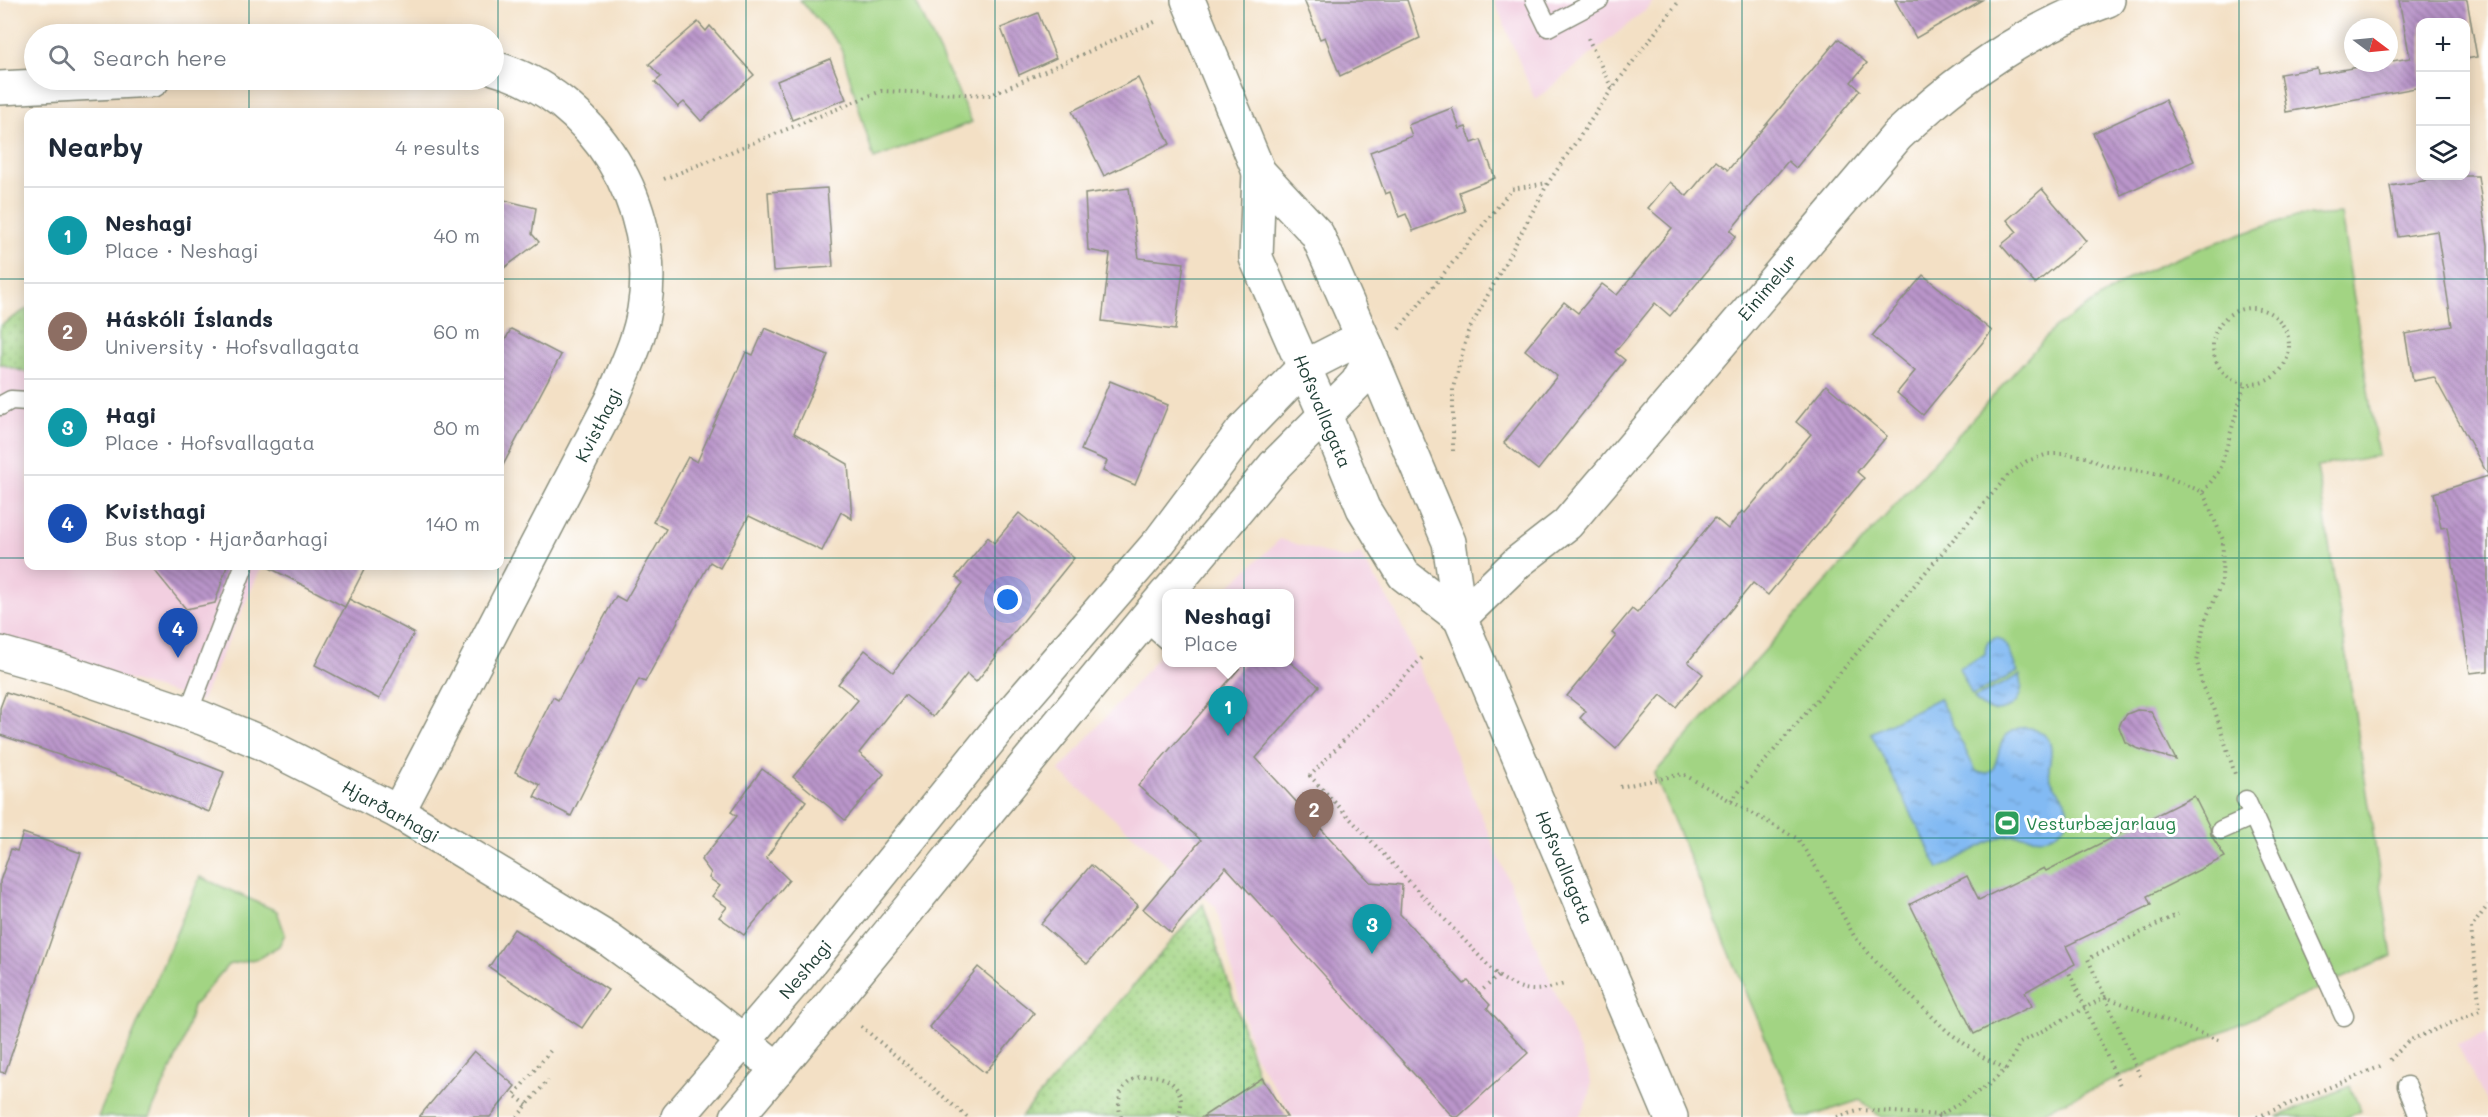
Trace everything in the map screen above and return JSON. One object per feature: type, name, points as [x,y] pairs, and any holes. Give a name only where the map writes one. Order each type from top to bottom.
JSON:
[{"type":"street","name":"Einimelur","points":[[1460,618],[1518,562],[1566,524],[1897,136],[1933,102],[1980,66],[2030,35],[2082,9],[2108,0]]},
{"type":"street","name":"Hofsvallagata","points":[[1190,3],[1259,172],[1317,234],[1377,345],[1449,542],[1460,618],[1671,1117]]},
{"type":"street","name":"Kvisthagi","points":[[398,812],[612,400],[639,337],[645,308],[647,279],[641,230],[630,193],[616,165],[579,117],[555,98],[528,82],[504,72]]},
{"type":"street","points":[[0,88],[24,87]]},
{"type":"street","name":"Hofsvallagata","points":[[1259,172],[1256,258],[1363,508],[1404,575],[1460,618]]},
{"type":"street","name":"Neshagi","points":[[678,1117],[745,1040],[1013,711],[1160,541],[1243,430],[1304,367],[1347,345],[1377,345]]},
{"type":"street","points":[[1171,589],[1274,465],[1357,383],[1377,345]]},
{"type":"street","points":[[737,1117],[1074,704],[1155,630],[1162,609]]},
{"type":"street","name":"Hjarðarhagi","points":[[0,652],[188,713],[262,743],[398,812],[608,939],[745,1040]]},
{"type":"street","points":[[745,1040],[778,1069]]},
{"type":"lane","points":[[1535,0],[1548,27],[1599,0]]},
{"type":"lane","points":[[0,406],[11,400],[24,401]]},
{"type":"lane","points":[[188,713],[242,570]]},
{"type":"lane","points":[[2220,830],[2249,808],[2344,1016]]},
{"type":"lane","points":[[2407,1086],[2420,1117]]},
{"type":"path","points":[[1453,452],[1453,388],[1468,332],[1548,183],[1612,89],[1680,0]]},
{"type":"path","points":[[630,193],[881,91],[991,95],[1190,3]]},
{"type":"path","points":[[1576,13],[1612,89]]},
{"type":"path","points":[[1377,345],[1512,189],[1548,183]]},
{"type":"path","points":[[2242,308],[2257,308],[2271,313],[2282,323],[2288,337],[2288,352],[2283,366],[2273,377],[2259,383],[2245,383],[2231,378],[2220,368],[2214,354],[2213,339],[2218,325],[2229,315],[2242,308]]},
{"type":"path","points":[[2204,492],[2220,470],[2245,383]]},
{"type":"path","points":[[1731,801],[2009,474],[2027,461],[2048,454],[2067,454],[2086,457],[2103,465],[2160,474],[2204,492],[2223,540],[2222,581],[2204,623],[2197,662],[2203,688],[2214,708],[2249,808]]},
{"type":"path","points":[[1422,658],[1310,776],[1498,976],[1511,984],[1539,992],[1564,984]]},
{"type":"path","points":[[1620,787],[1683,774],[1798,839],[1824,880],[1854,936],[1877,963],[1947,1031],[1983,1057],[2006,1069]]},
{"type":"path","points":[[2257,1117],[2384,1065],[2408,1041],[2480,1011],[2471,928],[2488,905]]},
{"type":"path","points":[[2140,1076],[2088,959],[2178,914]]},
{"type":"path","points":[[2067,968],[2120,1085]]},
{"type":"path","points":[[1479,993],[1498,976]]},
{"type":"path","points":[[1837,1117],[1861,1110],[1938,1116],[1988,1086],[2006,1069],[2020,1043],[2105,997],[2221,1041]]},
{"type":"path","points":[[860,1025],[967,1117]]},
{"type":"path","points":[[527,1105],[514,1095],[551,1050]]},
{"type":"path","points":[[1121,1117],[1119,1101],[1124,1089],[1134,1079],[1147,1074],[1161,1076],[1173,1083],[1180,1095],[1181,1109],[1178,1117]]},
{"type":"path","points":[[518,1117],[548,1080]]},
{"type":"shaded area","points":[[1494,0],[1654,0],[1648,8],[1535,100]]},
{"type":"shaded area","points":[[0,364],[24,372],[24,570],[260,570],[201,701],[0,643]]},
{"type":"shaded area","points":[[1280,539],[1345,559],[1360,554],[1395,610],[1588,1070],[1591,1082],[1590,1094],[1579,1117],[1293,1117],[1253,1053],[1216,907],[1059,771],[1162,653],[1162,667],[1294,667],[1294,589],[1226,589]]},
{"type":"shaded area","points":[[2488,1032],[2488,1105],[2457,1044]]},
{"type":"green space","points":[[800,0],[915,0],[972,122],[874,159],[840,45]]},
{"type":"green space","points":[[2341,214],[2378,456],[2317,466],[2392,956],[2030,1117],[1881,1117],[1860,1100],[1809,1117],[1799,1117],[1654,774],[2054,328],[2130,278],[2206,246],[2293,217]]},
{"type":"green space","points":[[24,311],[24,372],[0,364],[0,326]]},
{"type":"green space","points":[[200,877],[277,911],[285,934],[279,946],[259,958],[228,965],[193,1006],[183,1043],[149,1117],[98,1117]]},
{"type":"green space","points":[[1203,904],[1260,1081],[1204,1117],[1021,1117]]},
{"type":"green space","points":[[2350,1086],[2361,1111],[2347,1117],[2277,1117]]},
{"type":"water","points":[[1996,638],[2007,646],[2018,672],[1972,695],[1959,668],[1985,655],[1987,644]]},
{"type":"water","points":[[2020,675],[2022,686],[2020,695],[2008,708],[1999,711],[1990,710],[1974,698]]},
{"type":"water","points":[[1939,698],[1976,771],[1980,773],[1986,774],[1992,770],[2002,741],[2015,729],[2034,729],[2045,736],[2051,748],[2049,774],[2068,808],[2066,822],[2058,832],[2045,838],[2005,836],[1939,869],[1871,733]]},
{"type":"building","points":[[1304,0],[1407,0],[1420,38],[1340,76],[1325,37],[1320,39]]},
{"type":"building","points":[[1895,0],[1982,0],[1916,38]]},
{"type":"building","points":[[2399,0],[2467,0],[2477,57],[2470,58],[2470,18],[2416,18],[2416,88],[2286,112],[2280,74],[2317,68],[2318,74],[2344,69],[2344,72],[2398,72],[2398,60],[2410,58]]},
{"type":"building","points":[[1038,13],[1056,58],[1019,75],[1001,28]]},
{"type":"building","points":[[698,22],[706,31],[710,26],[754,75],[701,121],[684,102],[678,107],[655,82],[661,77],[649,64]]},
{"type":"building","points":[[1838,39],[1867,63],[1851,82],[1860,90],[1796,168],[1788,161],[1730,231],[1736,236],[1670,316],[1655,303],[1615,352],[1625,360],[1538,470],[1504,443],[1557,376],[1525,350],[1564,302],[1578,313],[1602,284],[1617,295],[1672,228],[1648,208],[1670,182],[1687,196],[1716,161],[1728,170]]},
{"type":"building","points":[[830,59],[846,99],[792,120],[777,81]]},
{"type":"building","points":[[1138,78],[1170,144],[1104,176],[1072,111]]},
{"type":"building","points":[[2165,100],[2194,161],[2121,195],[2093,133]]},
{"type":"building","points":[[1452,108],[1460,129],[1466,127],[1472,143],[1481,140],[1495,178],[1459,192],[1465,211],[1413,231],[1406,214],[1399,217],[1390,192],[1385,194],[1370,152],[1412,136],[1408,125]]},
{"type":"building","points":[[2470,176],[2478,176],[2488,245],[2488,475],[2434,377],[2413,381],[2405,334],[2452,326],[2437,231],[2398,237],[2390,186],[2430,180],[2470,180]]},
{"type":"building","points":[[827,188],[833,267],[773,271],[768,192]]},
{"type":"building","points":[[1129,188],[1139,258],[1184,263],[1175,330],[1102,321],[1110,254],[1088,250],[1085,194]]},
{"type":"building","points":[[2042,189],[2086,241],[2035,284],[2001,245],[2017,232],[2007,220]]},
{"type":"building","points":[[504,200],[536,208],[532,234],[539,242],[504,268]]},
{"type":"building","points":[[1923,275],[1992,331],[1923,415],[1897,393],[1915,371],[1872,336]]},
{"type":"building","points":[[765,328],[828,355],[794,433],[848,464],[852,519],[841,512],[822,551],[749,516],[720,568],[710,562],[645,682],[639,679],[571,816],[534,797],[540,785],[515,772],[553,697],[558,700],[616,596],[625,601],[666,529],[653,522],[688,457],[697,462],[746,352],[753,355]]},
{"type":"building","points":[[511,329],[561,355],[504,463],[504,342]]},
{"type":"building","points":[[1110,381],[1168,405],[1135,485],[1103,471],[1107,461],[1081,450]]},
{"type":"building","points":[[1826,385],[1887,436],[1857,472],[1864,478],[1768,595],[1753,583],[1688,662],[1703,674],[1676,707],[1661,695],[1616,749],[1580,718],[1586,711],[1567,696],[1616,636],[1612,633],[1632,609],[1637,613],[1715,518],[1728,529],[1742,511],[1745,513],[1811,434],[1796,422]]},
{"type":"building","points":[[2488,476],[2488,671],[2470,673],[2447,527],[2441,528],[2434,493]]},
{"type":"building","points":[[1019,513],[1074,558],[976,682],[967,674],[933,717],[905,695],[859,753],[884,774],[845,820],[793,777],[858,700],[838,684],[865,650],[893,672],[963,583],[956,577],[988,537],[994,543]]},
{"type":"building","points":[[154,570],[226,570],[215,603],[186,609]]},
{"type":"building","points":[[274,570],[364,570],[345,607]]},
{"type":"building","points":[[349,599],[414,633],[379,699],[315,665]]},
{"type":"building","points":[[1294,665],[1319,686],[1256,758],[1370,882],[1402,885],[1400,914],[1464,984],[1468,981],[1490,1005],[1487,1008],[1528,1053],[1458,1117],[1453,1117],[1226,867],[1171,933],[1143,909],[1201,840],[1138,786],[1241,667]]},
{"type":"building","points":[[6,692],[68,711],[224,772],[209,812],[112,773],[0,735],[0,708]]},
{"type":"building","points":[[2137,710],[2151,711],[2176,760],[2136,748],[2125,742],[2119,727],[2127,714]]},
{"type":"building","points":[[762,769],[806,801],[766,858],[789,880],[744,935],[719,917],[727,907],[712,896],[720,886],[709,878],[711,873],[701,860],[737,816],[731,812]]},
{"type":"building","name":"Vesturbæjarlaug","points":[[2194,796],[2210,828],[2211,835],[2225,857],[2147,896],[2151,905],[2066,946],[2075,964],[2025,992],[2032,1006],[1974,1034],[1910,904],[1967,876],[1979,900],[2044,868],[2046,871]]},
{"type":"building","points":[[23,833],[81,853],[5,1073],[0,1072],[0,881],[11,849],[17,851]]},
{"type":"building","points":[[1091,865],[1138,905],[1087,964],[1041,924]]},
{"type":"building","points":[[514,929],[608,990],[582,1028],[489,967]]},
{"type":"building","points":[[978,967],[1034,1013],[985,1073],[929,1027]]},
{"type":"building","points":[[474,1051],[515,1086],[490,1117],[419,1117]]},
{"type":"building","points":[[1262,1078],[1287,1117],[1202,1117]]},
{"type":"place","name":"Kvisthagi","points":[[178,658]]},
{"type":"place","name":"Neshagi","points":[[1228,736]]},
{"type":"place","name":"Vesturbæjarlaug","points":[[2007,823]]},
{"type":"place","name":"Háskóli Íslands","points":[[1314,839]]},
{"type":"place","name":"Hagi","points":[[1372,954]]}]
